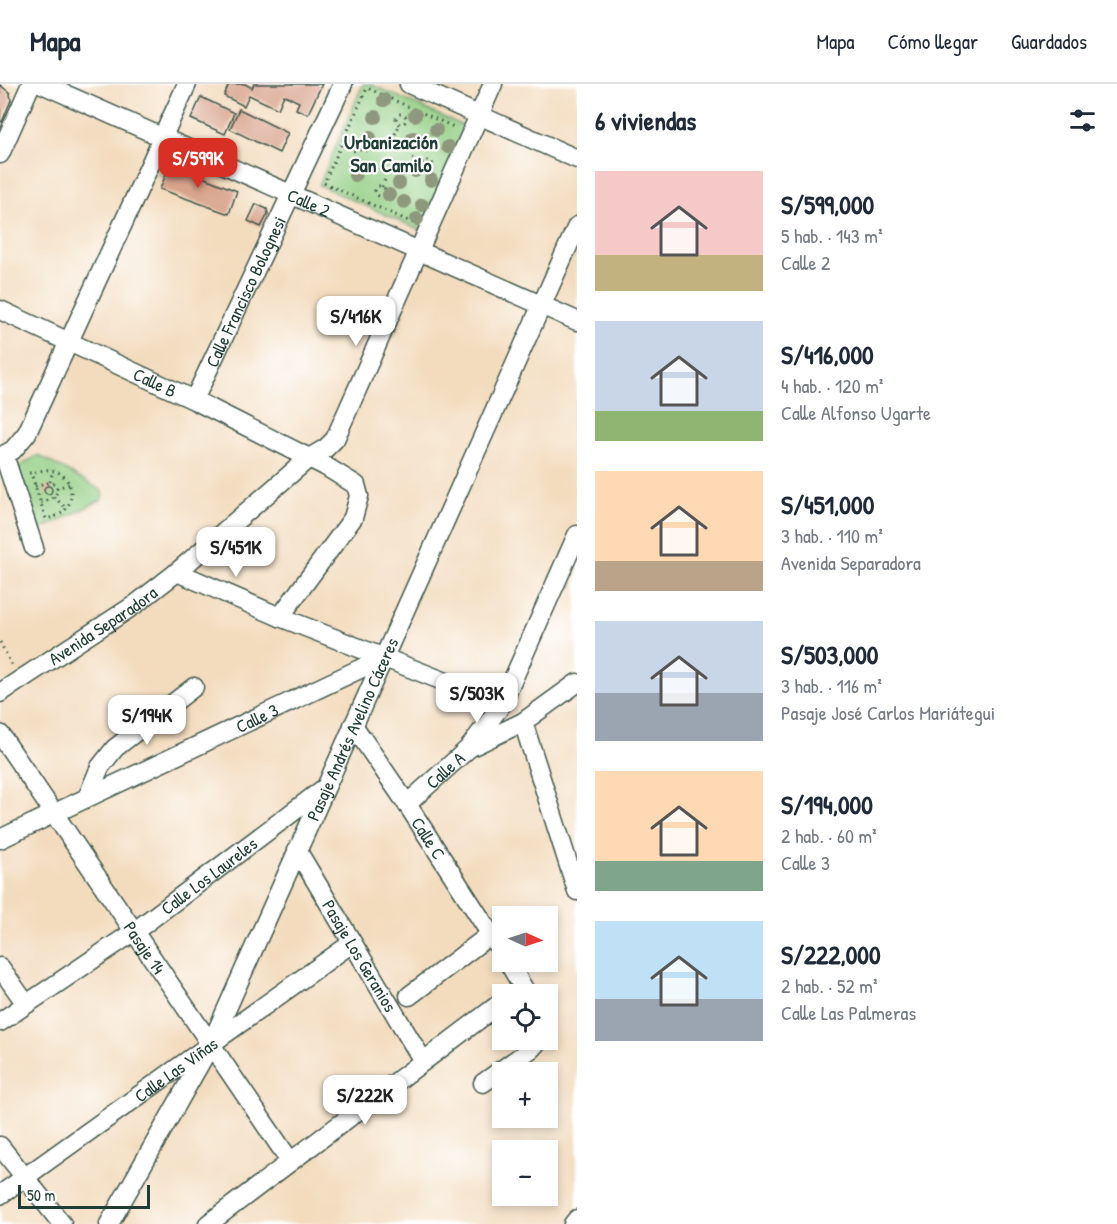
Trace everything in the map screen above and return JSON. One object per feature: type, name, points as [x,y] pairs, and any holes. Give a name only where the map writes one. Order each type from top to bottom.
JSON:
[{"type":"street","points":[[0,154],[31,84]]},
{"type":"street","name":"Calle 2","points":[[42,84],[577,321]]},
{"type":"street","points":[[34,548],[4,460],[27,433],[187,84]]},
{"type":"street","name":"Calle Francisco Bolognesi","points":[[194,400],[342,84]]},
{"type":"street","points":[[409,84],[577,159]]},
{"type":"street","name":"Avenida Separadora","points":[[0,693],[136,604],[177,572],[309,458],[326,448],[335,439],[493,84]]},
{"type":"street","name":"Pasaje Andrés Avelino Cáceres","points":[[109,1224],[211,1044],[577,226]]},
{"type":"street","name":"Calle B","points":[[0,310],[194,400],[326,466],[356,485],[359,496],[353,518],[280,618]]},
{"type":"street","points":[[469,748],[502,704],[577,535]]},
{"type":"street","points":[[177,572],[280,618],[502,704]]},
{"type":"street","name":"Calle 3","points":[[0,838],[383,658]]},
{"type":"street","name":"Calle A","points":[[408,804],[469,748],[523,722],[577,683]]},
{"type":"street","points":[[88,796],[106,757],[194,687]]},
{"type":"street","points":[[523,722],[577,891]]},
{"type":"street","name":"Calle C","points":[[353,725],[408,804],[491,934]]},
{"type":"street","name":"Pasaje 14","points":[[0,734],[290,1161]]},
{"type":"street","name":"Calle Los Laureles","points":[[0,1022],[135,931],[325,788]]},
{"type":"street","name":"Pasaje Los Geranios","points":[[297,850],[423,1061]]},
{"type":"street","points":[[409,996],[491,934]]},
{"type":"street","name":"Calle Las Viñas","points":[[0,1195],[352,943]]},
{"type":"street","points":[[0,967],[26,1004]]},
{"type":"street","points":[[208,1224],[492,1009]]},
{"type":"street","points":[[483,1083],[530,1050]]},
{"type":"street","points":[[0,1146],[62,1224]]},
{"type":"street","points":[[573,1224],[577,1218]]},
{"type":"path","points":[[420,227],[324,183],[366,86],[463,131]]},
{"type":"path","points":[[396,134],[400,123],[406,120],[404,114],[407,106]]},
{"type":"path","points":[[400,123],[396,117],[404,114]]},
{"type":"path","points":[[343,141],[351,144],[354,151],[360,148]]},
{"type":"path","points":[[351,144],[358,141],[360,148]]},
{"type":"path","points":[[360,148],[369,152]]},
{"type":"path","points":[[412,158],[423,164]]},
{"type":"path","points":[[382,187],[386,177]]},
{"type":"path","points":[[374,206],[378,196],[375,190],[379,186],[382,187]]},
{"type":"path","points":[[378,196],[384,194],[382,187]]},
{"type":"path","points":[[4,460],[31,473],[46,469],[53,470],[66,478],[70,484],[71,499],[58,516],[46,519],[31,473]]},
{"type":"path","points":[[50,482],[53,470]]},
{"type":"path","points":[[35,486],[50,482]]},
{"type":"path","points":[[50,482],[56,488]]},
{"type":"path","points":[[56,488],[70,484]]},
{"type":"path","points":[[54,497],[56,488]]},
{"type":"path","points":[[54,497],[66,508]]},
{"type":"path","points":[[41,503],[54,497]]},
{"type":"path","points":[[0,642],[20,681]]},
{"type":"green space","points":[[363,84],[370,84],[468,128],[422,231],[319,185]]},
{"type":"green space","points":[[38,455],[101,490],[103,495],[101,500],[37,530],[18,467]]},
{"type":"building","points":[[229,84],[245,84],[252,88],[254,84],[322,84],[308,114],[296,109],[299,102],[284,95],[278,109],[249,95],[244,106],[224,96]]},
{"type":"building","points":[[0,85],[10,93],[11,100],[2,122],[0,121]]},
{"type":"building","points":[[201,97],[234,113],[225,134],[191,119]]},
{"type":"building","points":[[239,109],[288,133],[279,153],[230,129]]},
{"type":"building","points":[[170,164],[237,191],[229,214],[160,189]]},
{"type":"building","points":[[256,204],[267,209],[268,214],[261,227],[248,221]]},
{"type":"building","points":[[48,486],[52,490],[48,494],[44,490]]},
{"type":"district","name":"Urbanización San Camilo","points":[[391,152]]}]
